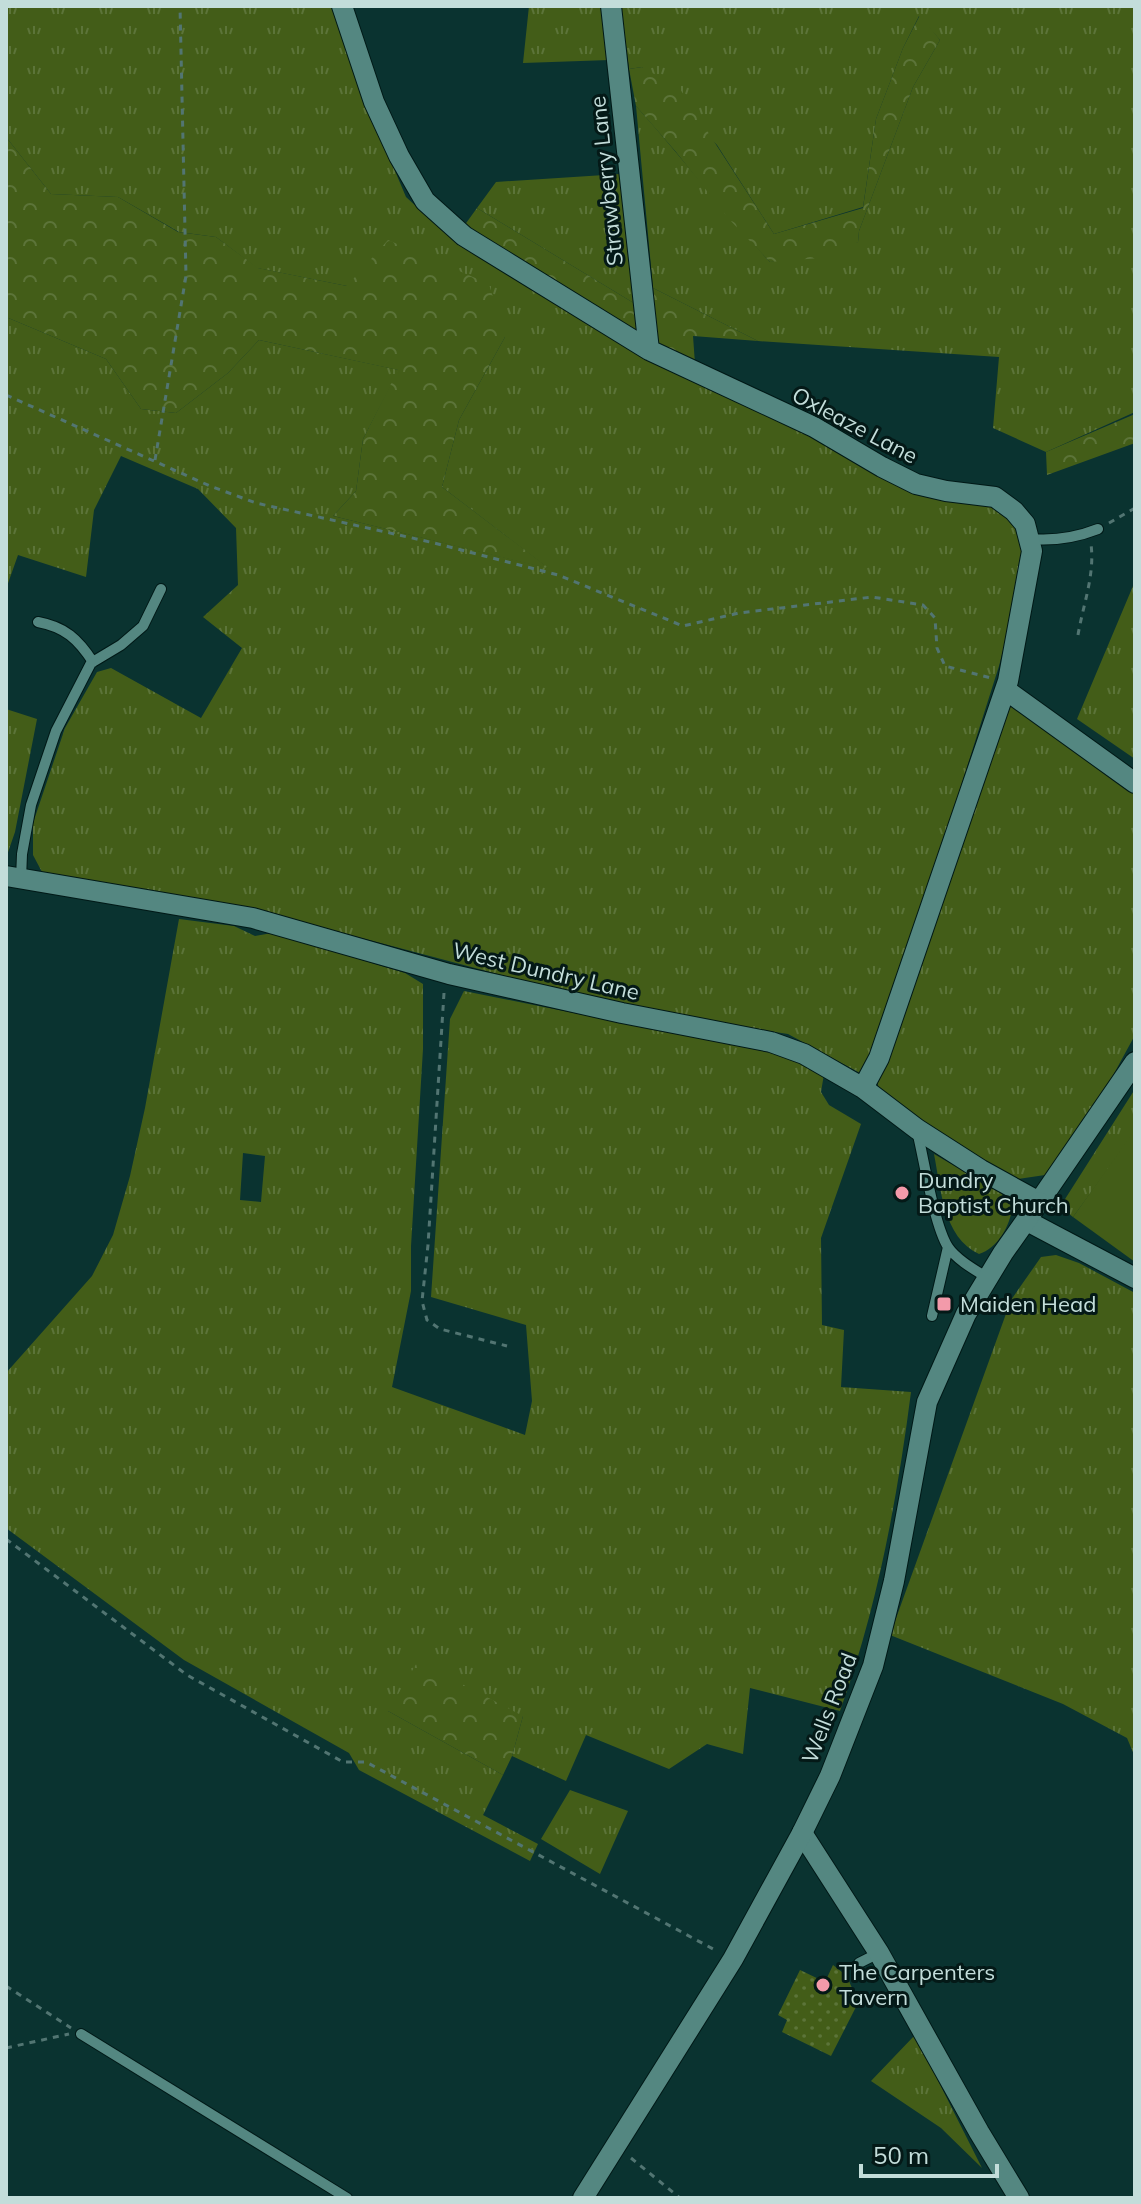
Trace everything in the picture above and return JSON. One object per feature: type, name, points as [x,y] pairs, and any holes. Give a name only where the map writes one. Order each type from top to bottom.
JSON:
[{"type":"street","name":"Oxleaze Lane","points":[[342,6],[374,102],[399,156],[425,201],[464,236],[649,350],[814,427],[916,484],[995,497],[1019,517],[1031,539]]},
{"type":"street","name":"Strawberry Lane","points":[[611,6],[649,350]]},
{"type":"street","points":[[863,1088],[879,1058],[1007,686],[1032,551],[1031,539]]},
{"type":"street","points":[[1007,686],[1135,783]]},
{"type":"street","name":"West Dundry Lane","points":[[13,877],[253,918],[449,974],[622,1013],[771,1042],[804,1054],[863,1088],[917,1129],[1039,1202]]},
{"type":"street","name":"Wells Road","points":[[583,2198],[733,1959],[802,1833],[848,1734],[873,1666],[894,1581],[927,1402],[966,1314],[1135,1062]]},
{"type":"street","points":[[1027,1221],[1135,1278]]},
{"type":"street","points":[[802,1833],[879,1953],[971,2120],[1019,2198]]},
{"type":"lane","points":[[1031,539],[1050,541],[1075,538],[1094,531]]},
{"type":"lane","points":[[13,877],[22,854],[31,805],[56,731],[93,662],[121,645],[143,626],[161,589]]},
{"type":"lane","points":[[38,622],[67,631],[81,643],[93,662]]},
{"type":"lane","points":[[917,1129],[937,1215],[948,1247],[966,1264],[988,1278]]},
{"type":"lane","points":[[932,1316],[948,1247]]},
{"type":"lane","points":[[859,1963],[879,1953]]},
{"type":"lane","points":[[81,2034],[347,2198]]},
{"type":"path","points":[[155,461],[186,276],[180,6]]},
{"type":"path","points":[[6,395],[256,503],[430,542],[558,575],[683,626],[739,613],[872,597],[923,605],[935,618],[937,648],[945,666],[1007,686]]},
{"type":"path","points":[[1078,635],[1094,531],[1135,508]]},
{"type":"path","points":[[449,974],[444,991],[422,1301],[427,1320],[440,1329],[507,1346]]},
{"type":"path","points":[[6,1539],[187,1675],[343,1762],[366,1762],[733,1959]]},
{"type":"path","points":[[6,1986],[81,2034]]},
{"type":"path","points":[[6,2048],[81,2034]]},
{"type":"path","points":[[616,2145],[680,2198]]},
{"type":"green space","points":[[6,6],[332,6],[368,107],[406,197],[444,232],[807,434],[1008,513],[1028,551],[999,666],[920,915],[879,1035],[860,1073],[788,1034],[689,1019],[551,988],[248,908],[56,877],[42,872],[33,855],[33,823],[65,728],[97,672],[111,668],[201,718],[242,648],[203,617],[238,585],[236,528],[198,489],[121,456],[94,510],[86,577],[18,555],[6,589],[6,317],[106,359],[141,409],[176,413],[228,373],[259,340],[399,370],[363,439],[356,491],[333,516],[548,568],[442,487],[459,420],[505,337],[347,286],[257,268],[216,237],[179,232],[118,197],[51,194],[6,137]]},
{"type":"green space","points":[[529,6],[604,6],[609,60],[523,63]]},
{"type":"green space","points":[[621,6],[1135,6],[1135,412],[1046,452],[993,428],[999,357],[758,341],[653,288],[636,106],[770,262],[858,242],[859,231],[913,87],[940,40],[919,16],[903,48],[876,119],[863,207],[774,234],[717,145],[642,67],[629,69]]},
{"type":"green space","points":[[920,15],[940,40],[913,87],[859,231],[858,242],[832,257],[770,262],[729,219],[636,106],[629,69],[642,67],[680,89],[774,234],[863,208],[876,119],[903,48]]},
{"type":"green space","points":[[6,137],[51,194],[118,197],[178,232],[216,237],[258,268],[347,286],[388,240],[489,284],[505,337],[459,420],[442,487],[550,569],[333,516],[356,491],[363,439],[398,370],[259,340],[228,373],[176,413],[141,409],[106,359],[6,317]]},
{"type":"green space","points":[[620,174],[637,305],[477,208],[496,182]]},
{"type":"green space","points":[[477,208],[637,305],[642,337],[464,226]]},
{"type":"green space","points":[[653,288],[758,341],[693,336],[695,364],[657,346]]},
{"type":"green space","points":[[1135,414],[1135,443],[1047,475],[1046,452]]},
{"type":"green space","points":[[1135,577],[1135,759],[1077,719]]},
{"type":"green space","points":[[1009,703],[1135,793],[1135,1035],[1087,1123],[1063,1156],[1045,1175],[1018,1179],[980,1163],[879,1091],[877,1079]]},
{"type":"green space","points":[[6,709],[37,719],[15,832],[6,858]]},
{"type":"green space","points":[[179,919],[234,926],[255,936],[272,933],[405,973],[423,984],[423,1049],[411,1291],[392,1387],[525,1435],[532,1401],[526,1325],[431,1297],[450,1019],[464,991],[778,1054],[824,1074],[821,1092],[829,1105],[861,1124],[821,1238],[822,1325],[844,1330],[841,1387],[911,1392],[884,1554],[865,1633],[840,1711],[750,1688],[743,1754],[707,1744],[669,1769],[586,1735],[566,1781],[512,1756],[523,1716],[388,1711],[503,1775],[483,1815],[538,1844],[530,1861],[359,1770],[349,1753],[184,1660],[6,1528],[6,1373],[92,1276],[113,1235],[145,1108]],"holes":[[[243,1153],[265,1156],[261,1202],[240,1200]]]},
{"type":"green space","points":[[1135,1089],[1135,1132],[1073,1217],[1060,1207]]},
{"type":"green space","points":[[1135,1132],[1135,1262],[1073,1217]]},
{"type":"green space","points":[[934,1154],[1001,1193],[1012,1207],[1002,1235],[986,1251],[979,1254],[967,1246],[951,1224]]},
{"type":"green space","points":[[1056,1255],[1079,1263],[1135,1293],[1135,1757],[1127,1738],[1063,1704],[890,1635],[1011,1300],[1041,1257]]},
{"type":"green space","points":[[418,1661],[523,1716],[512,1756],[503,1775],[388,1711]]},
{"type":"green space","points":[[570,1790],[628,1811],[600,1874],[541,1839]]},
{"type":"green space","points":[[833,1965],[847,1976],[858,2003],[831,2056],[782,2032],[787,2020],[778,2015],[800,1970],[825,1982]]},
{"type":"green space","points":[[915,2035],[982,2168],[941,2128],[871,2081]]},
{"type":"place","name":"Dundry Baptist Church","points":[[902,1193]]},
{"type":"place","name":"Maiden Head","points":[[944,1304]]},
{"type":"place","name":"The Carpenters Tavern","points":[[823,1985]]}]
